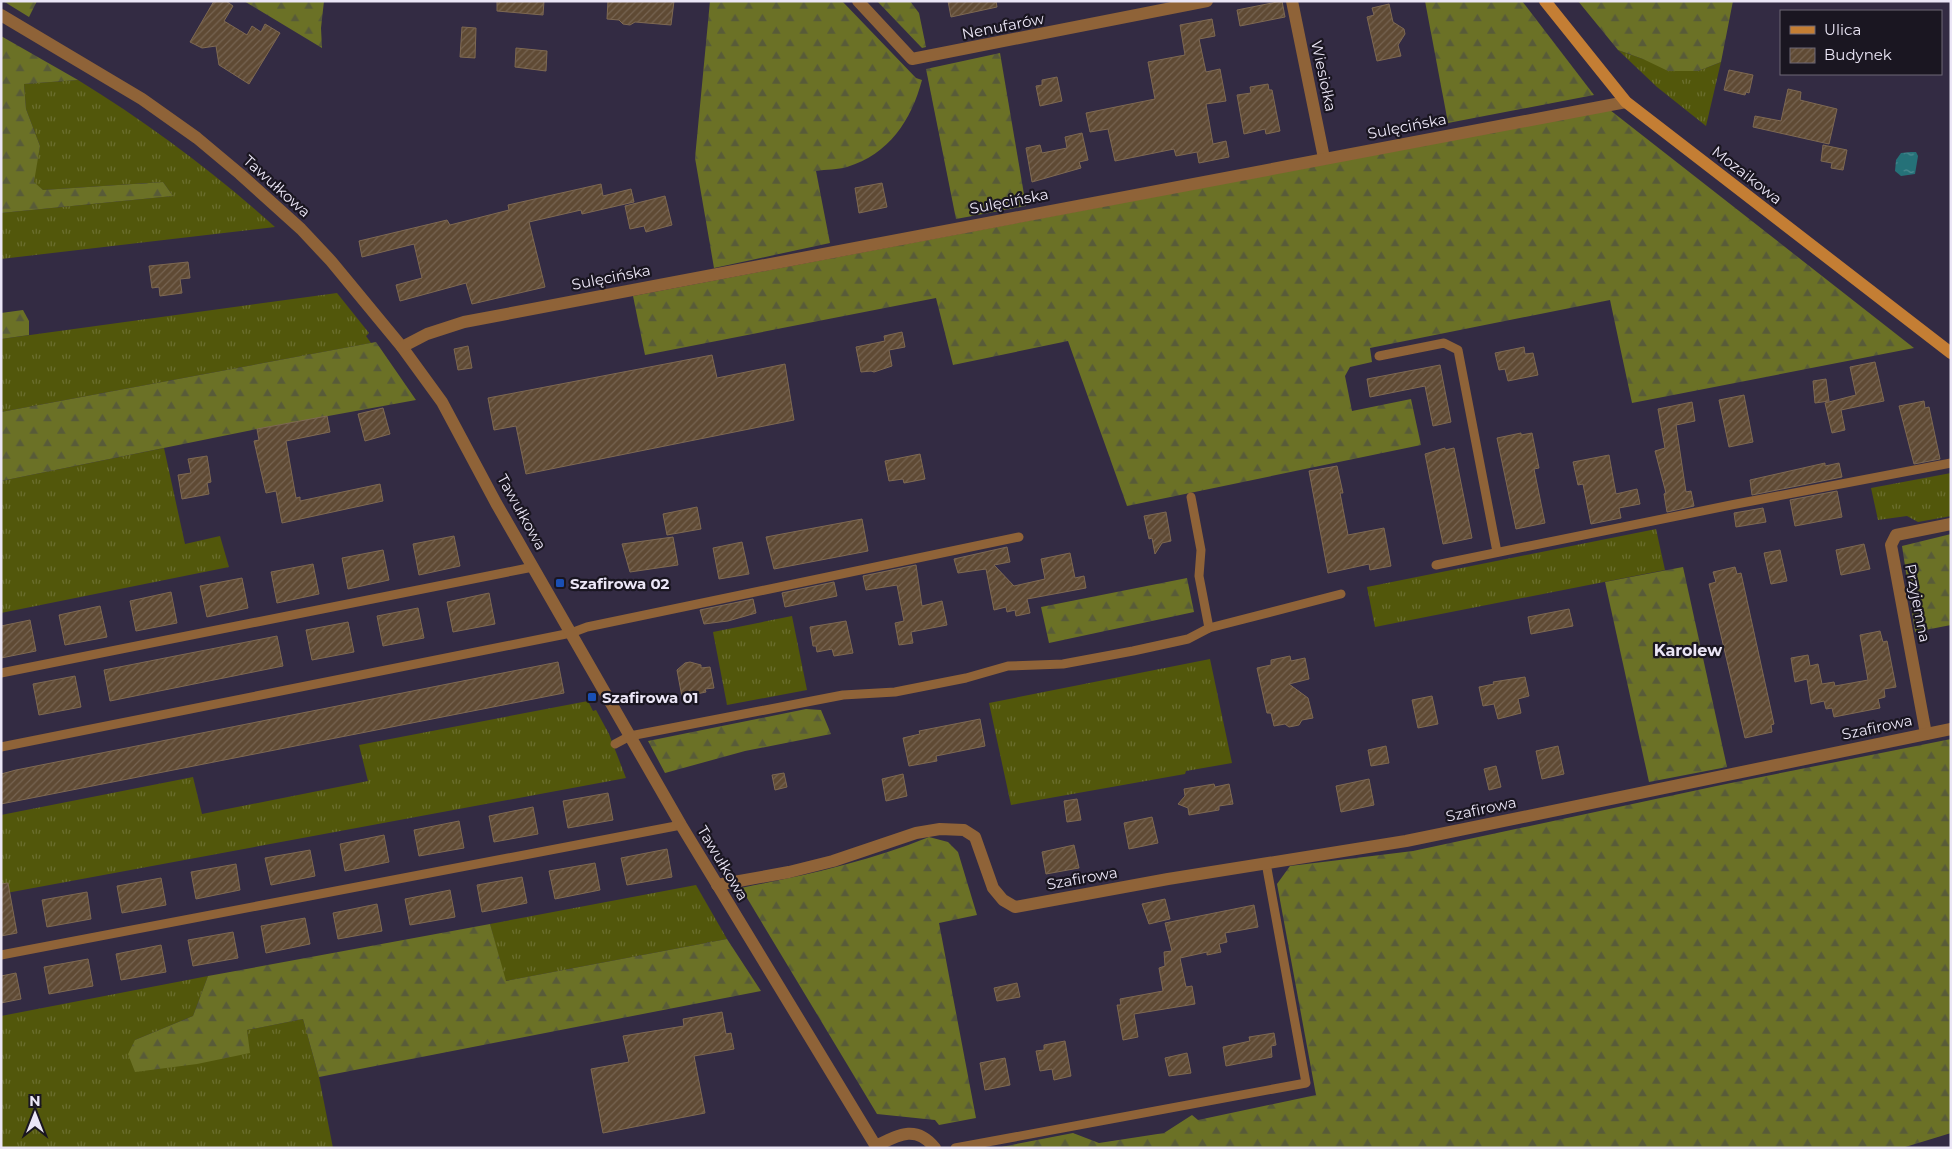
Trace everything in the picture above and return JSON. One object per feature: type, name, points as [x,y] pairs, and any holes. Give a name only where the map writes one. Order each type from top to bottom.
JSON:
[{"type":"street","name":"Nenufarów","points":[[858,1],[912,59],[1207,1]]},
{"type":"street","name":"Wiesiołka","points":[[1292,1],[1324,158]]},
{"type":"street","name":"Mozaikowa","points":[[1545,1],[1626,102],[1951,353]]},
{"type":"street","name":"Tawułkowa","points":[[1,15],[142,99],[197,138],[301,229],[402,347],[442,402],[533,567],[681,825],[876,1147]]},
{"type":"street","name":"Sulęcińska","points":[[402,347],[427,334],[464,322],[1626,102]]},
{"type":"street","name":"Przyjemna","points":[[1926,734],[1891,545],[1896,535],[1951,524]]},
{"type":"street","name":"Szafirowa","points":[[717,885],[789,872],[833,861],[916,833],[940,829],[964,830],[975,836],[993,888],[1003,900],[1015,907],[1266,863],[1406,841],[1951,729]]},
{"type":"street","points":[[876,1147],[898,1134],[910,1133],[927,1138],[934,1148]]},
{"type":"lane","points":[[1379,356],[1444,343],[1458,350],[1497,552]]},
{"type":"lane","points":[[1436,565],[1951,463]]},
{"type":"lane","points":[[1191,497],[1201,550],[1199,576],[1209,628]]},
{"type":"lane","points":[[1,747],[571,633],[587,627],[1019,537]]},
{"type":"lane","points":[[1,672],[533,567]]},
{"type":"lane","points":[[615,744],[630,736],[843,695],[895,692],[966,678],[1008,666],[1063,664],[1188,639],[1209,628],[1341,594]]},
{"type":"lane","points":[[1,955],[681,825]]},
{"type":"lane","points":[[955,1148],[1306,1082],[1266,863]]},
{"type":"green space","points":[[3,1],[37,1],[29,17]]},
{"type":"green space","points":[[244,1],[324,1],[321,28],[322,48]]},
{"type":"green space","points":[[710,1],[842,1],[916,78],[922,80],[912,109],[905,122],[886,145],[875,154],[847,167],[816,171],[830,243],[714,268],[695,158]]},
{"type":"green space","points":[[877,1],[910,1],[919,13],[926,47],[922,48]]},
{"type":"green space","points":[[1425,1],[1522,1],[1594,95],[1448,123]]},
{"type":"green space","points":[[1578,1],[1733,1],[1721,62],[1698,71],[1668,71],[1618,50]]},
{"type":"green space","points":[[1,36],[78,80],[24,84],[26,109],[40,146],[34,182],[43,190],[163,182],[173,196],[1,213]]},
{"type":"green space","points":[[1618,50],[1643,59],[1698,71],[1721,62],[1706,126],[1657,87]]},
{"type":"green space","points":[[1000,53],[1026,206],[956,219],[926,69]]},
{"type":"green space","points":[[78,80],[130,113],[180,149],[275,227],[1,259],[1,213],[173,196],[163,182],[43,190],[33,182],[40,146],[26,109],[24,84]]},
{"type":"green space","points":[[1610,110],[1914,348],[1632,403],[1610,300],[1370,348],[1372,362],[1350,367],[1345,376],[1352,411],[1411,399],[1421,445],[1127,506],[1068,341],[953,365],[936,298],[645,355],[633,296]]},
{"type":"green space","points":[[337,293],[369,333],[366,336],[371,343],[1,412],[1,339]]},
{"type":"green space","points":[[23,310],[29,321],[29,335],[1,339],[1,313]]},
{"type":"green space","points":[[376,342],[416,400],[257,429],[1,481],[1,412]]},
{"type":"green space","points":[[164,448],[185,544],[220,536],[229,567],[1,613],[1,481]]},
{"type":"green space","points":[[1951,473],[1951,516],[1918,522],[1907,516],[1878,520],[1871,488]]},
{"type":"green space","points":[[1656,529],[1665,570],[1375,627],[1367,587]]},
{"type":"green space","points":[[1951,534],[1951,625],[1915,632],[1902,546]]},
{"type":"green space","points":[[1683,567],[1727,767],[1649,782],[1605,582]]},
{"type":"green space","points":[[1187,578],[1194,612],[1049,643],[1041,607]]},
{"type":"green space","points":[[792,616],[807,690],[727,705],[713,632]]},
{"type":"green space","points":[[1210,659],[1232,763],[1186,771],[1185,774],[1011,805],[989,703]]},
{"type":"green space","points":[[588,701],[593,711],[596,710],[609,734],[626,778],[1,894],[1,815],[193,777],[202,814],[368,781],[359,745]]},
{"type":"green space","points":[[806,709],[821,710],[831,734],[745,751],[665,773],[648,741]]},
{"type":"green space","points":[[1951,739],[1951,1133],[1902,1148],[996,1148],[1073,1133],[1099,1143],[1164,1133],[1192,1115],[1198,1120],[1316,1095],[1277,884],[1290,866],[1413,851],[1721,785]]},
{"type":"green space","points":[[929,837],[948,842],[958,852],[977,915],[939,923],[976,1118],[939,1125],[935,1120],[877,1114],[741,888],[859,861]]},
{"type":"green space","points":[[696,885],[727,939],[505,981],[490,924]]},
{"type":"green space","points":[[490,924],[506,981],[727,939],[761,991],[319,1077],[303,1019],[247,1030],[250,1053],[197,1064],[135,1072],[128,1054],[135,1040],[193,1016],[208,976]]},
{"type":"green space","points":[[208,976],[193,1016],[135,1040],[249,1053],[247,1030],[303,1019],[319,1077],[333,1148],[1,1148],[1,1016]]},
{"type":"water","points":[[1916,152],[1918,156],[1915,174],[1901,176],[1895,171],[1896,160],[1901,153]]},
{"type":"building","points":[[214,1],[226,1],[233,6],[224,21],[247,35],[252,26],[261,32],[265,24],[280,33],[249,84],[219,65],[216,46],[202,48],[190,42]]},
{"type":"building","points":[[497,1],[544,1],[543,15],[497,11]]},
{"type":"building","points":[[608,1],[674,1],[671,25],[635,22],[630,25],[623,24],[619,20],[607,19]]},
{"type":"building","points":[[948,1],[996,1],[997,7],[951,17]]},
{"type":"building","points":[[1282,1],[1285,17],[1240,26],[1237,10]]},
{"type":"building","points":[[1389,4],[1393,22],[1404,29],[1405,34],[1398,45],[1401,56],[1377,61],[1367,17],[1374,15],[1372,8]]},
{"type":"building","points":[[1212,19],[1215,36],[1199,39],[1206,72],[1220,69],[1226,101],[1206,104],[1213,144],[1226,141],[1229,157],[1199,163],[1197,152],[1176,156],[1174,149],[1115,161],[1108,129],[1090,132],[1086,113],[1155,99],[1148,62],[1185,55],[1180,25]]},
{"type":"building","points":[[462,27],[476,28],[475,58],[460,57]]},
{"type":"building","points":[[516,48],[547,51],[546,71],[515,67]]},
{"type":"building","points":[[1729,70],[1753,75],[1749,93],[1746,92],[1745,95],[1724,90]]},
{"type":"building","points":[[1057,77],[1062,101],[1040,106],[1036,86],[1042,85],[1042,80]]},
{"type":"building","points":[[1268,84],[1269,90],[1272,90],[1280,131],[1266,134],[1265,129],[1244,134],[1237,95],[1251,93],[1250,87]]},
{"type":"building","points":[[1788,89],[1801,92],[1800,100],[1837,109],[1829,144],[1753,127],[1755,116],[1781,121]]},
{"type":"building","points":[[1082,133],[1088,160],[1079,162],[1081,168],[1032,182],[1026,148],[1040,145],[1042,153],[1067,148],[1065,137]]},
{"type":"building","points":[[1823,145],[1847,150],[1843,170],[1831,168],[1832,163],[1821,161]]},
{"type":"building","points":[[882,183],[887,207],[859,213],[855,188]]},
{"type":"building","points":[[601,184],[603,196],[631,189],[634,202],[582,214],[581,210],[529,222],[545,287],[472,304],[466,283],[400,301],[396,285],[422,278],[414,244],[362,257],[359,241],[447,220],[450,225],[509,210],[508,205]]},
{"type":"building","points":[[665,196],[672,225],[646,232],[644,226],[630,229],[625,206]]},
{"type":"building","points":[[188,262],[190,278],[180,279],[182,293],[160,296],[159,287],[152,288],[149,266]]},
{"type":"building","points":[[902,332],[905,347],[889,350],[892,366],[874,372],[861,372],[856,347],[885,341],[884,336]]},
{"type":"building","points":[[468,346],[472,368],[458,370],[454,349]]},
{"type":"building","points":[[1524,347],[1525,354],[1533,353],[1538,375],[1508,381],[1505,369],[1499,370],[1495,353]]},
{"type":"building","points":[[712,355],[717,378],[785,364],[794,420],[526,474],[516,426],[494,430],[488,398]]},
{"type":"building","points":[[1875,362],[1884,401],[1841,410],[1845,430],[1832,433],[1825,403],[1856,395],[1850,367]]},
{"type":"building","points":[[1440,365],[1451,422],[1433,426],[1425,386],[1370,397],[1367,379]]},
{"type":"building","points":[[1826,379],[1829,401],[1815,403],[1813,381]]},
{"type":"building","points":[[1744,395],[1753,442],[1729,447],[1719,400]]},
{"type":"building","points":[[1924,401],[1925,408],[1929,407],[1940,459],[1914,464],[1899,406]]},
{"type":"building","points":[[1692,402],[1695,421],[1676,425],[1686,492],[1691,491],[1694,506],[1667,512],[1664,494],[1666,493],[1655,451],[1665,448],[1658,409]]},
{"type":"building","points":[[383,408],[390,434],[365,441],[358,414]]},
{"type":"building","points":[[327,416],[330,432],[286,441],[296,498],[300,497],[300,501],[380,484],[383,501],[282,523],[276,491],[266,493],[254,441],[259,440],[257,429]]},
{"type":"building","points":[[1521,433],[1521,435],[1532,433],[1539,468],[1534,469],[1545,523],[1516,529],[1497,438]]},
{"type":"building","points":[[1445,448],[1445,450],[1454,448],[1472,538],[1443,544],[1425,454]]},
{"type":"building","points":[[920,454],[925,479],[904,483],[903,479],[889,481],[885,461]]},
{"type":"building","points":[[1609,455],[1616,494],[1637,489],[1640,504],[1619,508],[1621,518],[1591,524],[1583,484],[1578,485],[1573,462]]},
{"type":"building","points":[[207,456],[211,482],[207,483],[209,494],[182,499],[178,475],[191,473],[188,459]]},
{"type":"building","points":[[1825,463],[1825,466],[1839,463],[1842,477],[1752,495],[1750,480]]},
{"type":"building","points":[[1337,466],[1343,493],[1340,493],[1348,535],[1384,528],[1391,566],[1370,570],[1369,564],[1328,573],[1309,471]]},
{"type":"building","points":[[1837,491],[1842,517],[1795,526],[1790,500]]},
{"type":"building","points":[[697,507],[701,529],[667,535],[663,514]]},
{"type":"building","points":[[1763,508],[1766,522],[1736,527],[1734,513]]},
{"type":"building","points":[[1166,512],[1171,541],[1162,543],[1155,554],[1152,538],[1149,539],[1144,516]]},
{"type":"building","points":[[862,519],[868,551],[774,569],[766,537]]},
{"type":"building","points":[[454,536],[460,566],[419,575],[413,544]]},
{"type":"building","points":[[673,537],[678,565],[630,572],[622,544]]},
{"type":"building","points":[[742,542],[749,574],[719,579],[713,548]]},
{"type":"building","points":[[1864,544],[1870,569],[1841,575],[1836,550]]},
{"type":"building","points":[[1007,547],[1010,562],[994,565],[1014,586],[1045,579],[1041,559],[1070,553],[1075,578],[1084,576],[1086,588],[1027,599],[1030,613],[1016,616],[1015,610],[1007,612],[1006,607],[994,610],[986,569],[958,573],[954,559]]},
{"type":"building","points":[[383,550],[389,580],[348,589],[342,558]]},
{"type":"building","points":[[1780,550],[1787,581],[1771,584],[1764,553]]},
{"type":"building","points":[[313,564],[319,594],[277,603],[271,572]]},
{"type":"building","points":[[916,565],[922,606],[942,601],[947,625],[911,632],[913,643],[899,645],[895,623],[904,621],[897,585],[866,590],[863,576]]},
{"type":"building","points":[[1735,567],[1737,574],[1741,573],[1774,724],[1771,725],[1772,732],[1745,738],[1709,584],[1716,582],[1713,572]]},
{"type":"building","points":[[242,578],[248,608],[207,617],[200,586]]},
{"type":"building","points":[[834,582],[837,596],[785,607],[782,593]]},
{"type":"building","points":[[171,592],[177,623],[136,631],[130,601]]},
{"type":"building","points":[[489,593],[495,624],[453,632],[447,602]]},
{"type":"building","points":[[753,599],[756,613],[728,621],[704,624],[700,610]]},
{"type":"building","points":[[100,606],[107,637],[65,645],[59,615]]},
{"type":"building","points":[[418,608],[424,638],[383,646],[377,616]]},
{"type":"building","points":[[1569,609],[1573,626],[1531,634],[1528,617]]},
{"type":"building","points":[[30,620],[36,651],[1,658],[1,626]]},
{"type":"building","points":[[846,621],[853,653],[834,656],[832,649],[817,652],[816,646],[813,646],[810,627]]},
{"type":"building","points":[[348,622],[354,652],[312,660],[306,630]]},
{"type":"building","points":[[1880,631],[1883,642],[1887,641],[1896,687],[1884,689],[1885,697],[1878,699],[1880,708],[1834,717],[1832,708],[1826,709],[1824,701],[1811,704],[1807,679],[1795,682],[1791,658],[1808,655],[1810,666],[1818,664],[1822,684],[1834,682],[1835,686],[1868,680],[1860,635]]},
{"type":"building","points":[[277,636],[283,666],[110,701],[104,670]]},
{"type":"building","points":[[1290,656],[1291,661],[1305,658],[1309,679],[1289,684],[1308,698],[1313,718],[1302,720],[1299,725],[1289,727],[1285,724],[1274,726],[1271,713],[1267,713],[1257,668],[1271,665],[1271,660]]},
{"type":"building","points":[[558,662],[564,693],[1,804],[1,774],[16,770]]},
{"type":"building","points":[[690,662],[701,665],[701,668],[710,667],[714,688],[705,689],[706,692],[682,697],[677,670],[685,663]]},
{"type":"building","points":[[75,676],[81,707],[39,715],[33,684]]},
{"type":"building","points":[[1525,677],[1529,696],[1518,699],[1521,713],[1498,719],[1494,704],[1483,706],[1479,687],[1494,684],[1493,682]]},
{"type":"building","points":[[1432,696],[1438,724],[1418,728],[1412,700]]},
{"type":"building","points":[[980,719],[985,746],[936,756],[937,761],[909,766],[903,738],[920,734],[919,731]]},
{"type":"building","points":[[1386,746],[1389,763],[1371,766],[1368,750]]},
{"type":"building","points":[[1558,746],[1564,774],[1542,779],[1536,751]]},
{"type":"building","points":[[1496,766],[1501,787],[1489,790],[1484,769]]},
{"type":"building","points":[[784,773],[787,787],[775,790],[772,775]]},
{"type":"building","points":[[903,774],[907,796],[886,801],[882,779]]},
{"type":"building","points":[[1369,779],[1374,805],[1341,812],[1336,786]]},
{"type":"building","points":[[1214,784],[1215,787],[1229,784],[1233,804],[1219,806],[1219,810],[1189,815],[1188,808],[1178,804],[1185,796],[1184,789]]},
{"type":"building","points":[[608,793],[613,820],[568,828],[563,801]]},
{"type":"building","points":[[1077,799],[1081,820],[1067,822],[1064,801]]},
{"type":"building","points":[[533,807],[538,834],[494,842],[489,816]]},
{"type":"building","points":[[1152,817],[1158,843],[1129,849],[1124,823]]},
{"type":"building","points":[[459,821],[464,848],[419,856],[414,830]]},
{"type":"building","points":[[384,835],[389,862],[345,871],[340,844]]},
{"type":"building","points":[[1074,845],[1079,868],[1046,874],[1042,852]]},
{"type":"building","points":[[667,849],[672,877],[627,885],[621,858]]},
{"type":"building","points":[[310,850],[315,876],[271,885],[265,858]]},
{"type":"building","points":[[595,863],[600,890],[555,899],[549,871]]},
{"type":"building","points":[[236,864],[240,890],[196,899],[191,872]]},
{"type":"building","points":[[522,877],[527,903],[482,912],[477,885]]},
{"type":"building","points":[[161,878],[166,905],[122,913],[117,886]]},
{"type":"building","points":[[8,883],[17,933],[1,936],[1,884]]},
{"type":"building","points":[[450,890],[455,917],[410,925],[405,899]]},
{"type":"building","points":[[87,892],[91,919],[47,927],[42,900]]},
{"type":"building","points":[[1165,899],[1170,919],[1149,924],[1142,904]]},
{"type":"building","points":[[377,904],[382,931],[338,939],[333,913]]},
{"type":"building","points":[[1254,905],[1258,927],[1225,933],[1227,942],[1219,944],[1221,952],[1207,955],[1207,952],[1180,958],[1186,987],[1192,986],[1195,1004],[1134,1014],[1138,1037],[1123,1040],[1117,1005],[1121,1005],[1120,999],[1163,991],[1159,968],[1165,966],[1164,952],[1172,951],[1165,923]]},
{"type":"building","points":[[305,918],[310,944],[266,953],[261,926]]},
{"type":"building","points":[[233,932],[238,958],[193,966],[188,940]]},
{"type":"building","points":[[161,945],[166,972],[121,980],[116,954]]},
{"type":"building","points":[[88,959],[93,986],[49,994],[44,967]]},
{"type":"building","points":[[16,973],[21,999],[1,1003],[1,976]]},
{"type":"building","points":[[1017,983],[1020,997],[997,1001],[994,988]]},
{"type":"building","points":[[722,1012],[726,1034],[731,1033],[734,1049],[694,1056],[705,1113],[603,1133],[591,1069],[629,1062],[623,1036],[684,1026],[683,1019]]},
{"type":"building","points":[[1274,1033],[1276,1045],[1271,1046],[1272,1057],[1226,1066],[1223,1047],[1250,1041],[1249,1037]]},
{"type":"building","points":[[1065,1041],[1071,1076],[1054,1080],[1052,1069],[1040,1071],[1036,1051],[1044,1050],[1044,1045]]},
{"type":"building","points":[[1187,1053],[1191,1073],[1169,1076],[1165,1058]]},
{"type":"building","points":[[1005,1058],[1010,1085],[985,1090],[980,1063]]},
{"type":"place","name":"Szafirowa 02","points":[[560,583]]},
{"type":"place","name":"Szafirowa 01","points":[[592,697]]},
{"type":"district","name":"Karolew","points":[[1688,650]]}]
